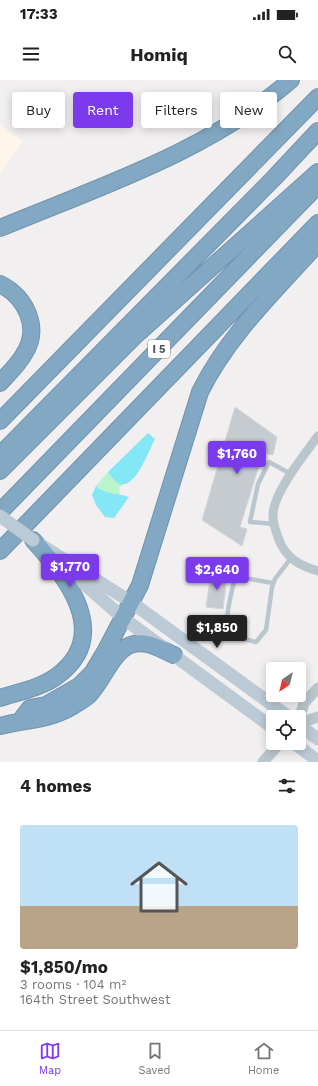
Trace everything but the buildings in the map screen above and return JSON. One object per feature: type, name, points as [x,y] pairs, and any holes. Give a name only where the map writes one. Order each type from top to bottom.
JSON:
[{"type":"highway","points":[[0,228],[172,157],[239,118],[291,80]]},
{"type":"highway","points":[[0,420],[318,97]]},
{"type":"highway","points":[[0,456],[274,178],[318,131]]},
{"type":"highway","points":[[0,471],[136,335],[318,172]]},
{"type":"highway","name":"I 5","points":[[0,512],[318,185]]},
{"type":"highway","points":[[0,551],[318,223]]},
{"type":"highway","points":[[21,720],[30,708],[46,705],[66,695],[79,686],[93,672],[140,585],[152,552],[200,392],[212,368],[226,347],[318,243]]},
{"type":"highway","points":[[0,284],[17,296],[25,306],[31,324],[31,334],[25,354],[0,383]]},
{"type":"highway","points":[[0,698],[45,683],[56,677],[73,660],[82,639],[82,614],[73,592],[50,559],[33,540]]},
{"type":"highway","points":[[0,726],[21,720],[31,722],[61,712],[88,696],[116,654],[131,645],[140,643],[151,645],[174,655]]},
{"type":"main road","points":[[0,516],[33,540],[131,602],[279,710]]},
{"type":"main road","points":[[33,540],[123,618],[266,723]]},
{"type":"main road","points":[[306,729],[318,738]]},
{"type":"main road","points":[[303,750],[318,761]]},
{"type":"street","points":[[318,436],[291,474],[276,501],[273,515],[274,524],[282,548],[291,558],[304,567],[318,571]]},
{"type":"street","points":[[302,710],[304,703],[318,688]]},
{"type":"street","points":[[306,721],[318,717]]},
{"type":"street","points":[[263,762],[274,750]]},
{"type":"lane","points":[[274,524],[250,522],[258,484],[270,462],[291,474]]},
{"type":"lane","points":[[273,583],[238,577],[234,581],[226,624],[229,631],[240,638],[256,642],[266,630],[273,583],[291,558]]},
{"type":"shaded area","points":[[0,125],[23,141],[0,174]]},
{"type":"green space","points":[[108,472],[113,480],[123,484],[119,488],[120,494],[111,495],[96,486]]},
{"type":"water","points":[[148,433],[155,439],[142,466],[130,482],[123,484],[116,482],[108,472]]},
{"type":"water","points":[[96,486],[108,493],[129,497],[114,518],[105,517],[96,505],[92,495]]}]
